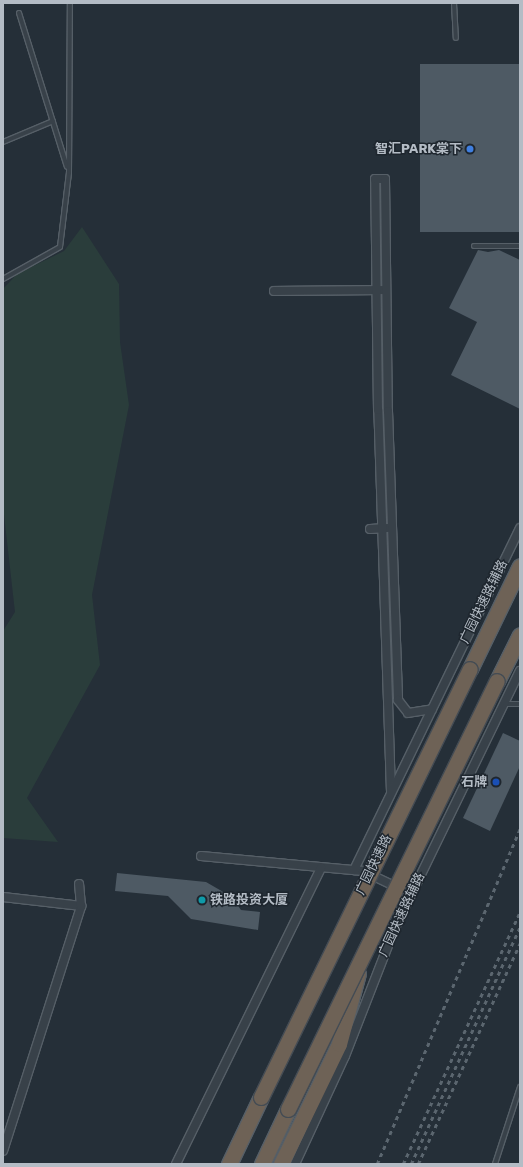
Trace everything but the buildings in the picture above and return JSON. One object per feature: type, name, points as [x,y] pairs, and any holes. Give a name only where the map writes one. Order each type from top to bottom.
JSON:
[{"type":"highway","name":"广园快速路","points":[[229,1164],[520,566]]},
{"type":"highway","points":[[262,1164],[520,635]]},
{"type":"highway","points":[[281,1164],[339,1044],[360,962]]},
{"type":"street","points":[[392,792],[382,528],[376,290],[375,179],[385,179],[392,528],[398,702],[408,713],[432,709]]},
{"type":"street","points":[[274,291],[387,290]]},
{"type":"street","points":[[370,529],[392,528]]},
{"type":"street","name":"广园快速路辅路","points":[[354,870],[520,528]]},
{"type":"street","name":"广园快速路辅路","points":[[295,1164],[338,1073],[389,940],[520,671]]},
{"type":"street","points":[[201,856],[354,870],[371,874],[411,894]]},
{"type":"street","points":[[176,1164],[321,868]]},
{"type":"street","points":[[4,1149],[81,906],[79,884]]},
{"type":"street","points":[[3,897],[81,906]]},
{"type":"lane","points":[[3,279],[60,246],[69,173],[70,3]]},
{"type":"lane","points":[[454,3],[456,38]]},
{"type":"lane","points":[[19,12],[69,173]]},
{"type":"lane","points":[[3,142],[53,121]]},
{"type":"lane","points":[[474,246],[520,246]]},
{"type":"lane","points":[[504,704],[520,704]]},
{"type":"lane","points":[[495,1164],[520,1087]]},
{"type":"green space","points":[[82,227],[119,284],[120,342],[129,405],[92,595],[100,665],[27,798],[58,842],[3,838],[3,631],[15,612],[3,506],[3,289],[17,274],[64,251]]},
{"type":"railway","points":[[377,1164],[520,828]]},
{"type":"railway","points":[[403,1164],[520,912]]},
{"type":"railway","points":[[411,1164],[520,927]]},
{"type":"railway","points":[[418,1164],[520,943]]},
{"type":"place","name":"智汇PARK棠下","points":[[470,149]]},
{"type":"place","name":"石牌","points":[[496,782]]},
{"type":"place","name":"铁路投资大厦","points":[[202,900]]}]
